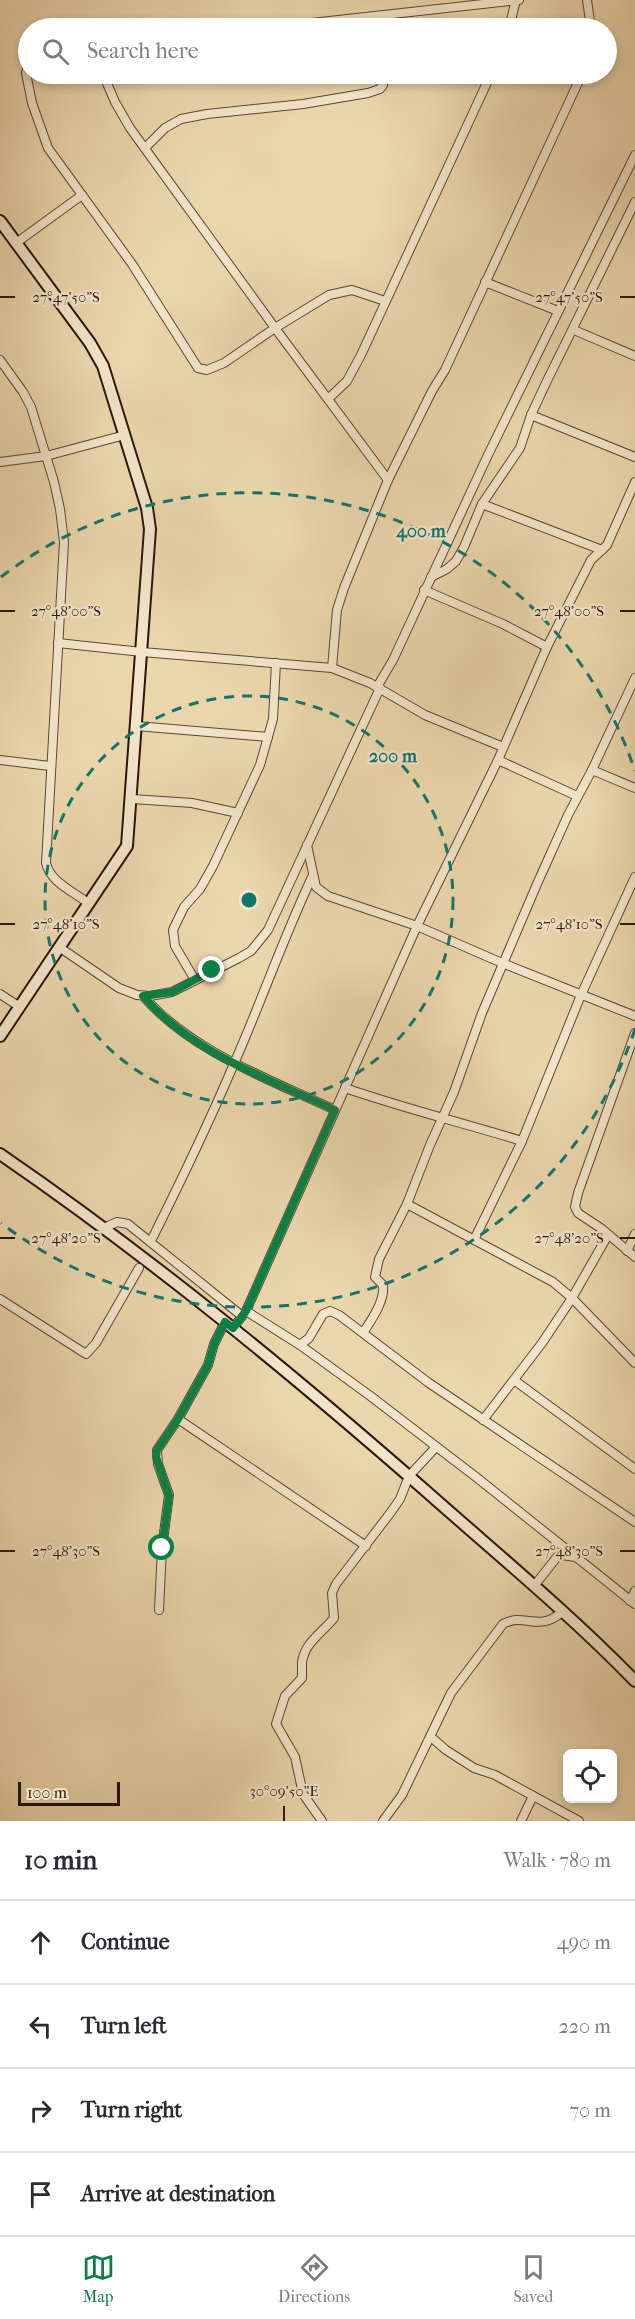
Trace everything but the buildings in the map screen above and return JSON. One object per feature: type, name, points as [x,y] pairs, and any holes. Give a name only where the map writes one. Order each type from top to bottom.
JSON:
[{"type":"street","points":[[360,18],[518,0],[512,18]]},
{"type":"street","points":[[587,0],[590,18]]},
{"type":"street","points":[[28,84],[32,103],[48,148],[132,264],[198,368],[207,370],[224,363],[275,328],[332,294],[352,290],[385,301]]},
{"type":"street","points":[[107,84],[115,102],[145,147],[388,480]]},
{"type":"street","points":[[145,147],[165,128],[181,119],[303,104],[375,91],[383,84]]},
{"type":"street","points":[[328,399],[340,390],[354,370],[427,217],[487,84]]},
{"type":"street","points":[[332,668],[340,600],[388,480],[432,391],[445,370],[577,84]]},
{"type":"street","points":[[59,946],[119,988],[143,996],[172,992],[251,951],[268,930],[378,687],[635,154]]},
{"type":"street","points":[[16,243],[82,195]]},
{"type":"street","points":[[431,577],[440,574],[456,561],[482,504],[520,448],[531,415],[635,202]]},
{"type":"street","points":[[0,221],[90,343],[108,378],[147,508],[150,529],[127,846],[112,872],[88,903],[0,1036]]},
{"type":"street","points":[[485,282],[558,311]]},
{"type":"street","points":[[574,330],[635,356]]},
{"type":"street","points":[[0,360],[28,400],[60,509],[64,542],[45,859],[48,869],[57,880],[88,903]]},
{"type":"street","points":[[531,415],[635,457]]},
{"type":"street","points":[[0,462],[46,456],[125,435]]},
{"type":"street","points":[[159,1610],[162,1548],[169,1496],[157,1453],[208,1365],[214,1344],[229,1325],[244,1314],[417,926],[498,760],[548,646],[591,560],[602,550],[613,533],[635,482]]},
{"type":"street","points":[[482,504],[602,550]]},
{"type":"street","points":[[424,590],[548,646]]},
{"type":"street","points":[[58,643],[332,668],[378,687],[425,715],[503,747]]},
{"type":"street","points":[[195,980],[175,946],[173,930],[184,907],[200,889],[213,866],[260,765],[273,719],[276,663]]},
{"type":"street","points":[[363,1333],[384,1292],[383,1285],[375,1277],[375,1269],[386,1242],[407,1204],[454,1092],[502,963],[577,796],[592,770],[635,678]]},
{"type":"street","points":[[136,726],[268,736]]},
{"type":"street","points":[[0,760],[50,766]]},
{"type":"street","points":[[498,760],[577,796]]},
{"type":"street","points":[[592,770],[635,788]]},
{"type":"street","points":[[132,799],[192,803],[238,813]]},
{"type":"street","points":[[308,845],[316,887],[328,896],[417,926],[635,1016]]},
{"type":"street","points":[[151,1241],[195,1152],[235,1063],[313,875]]},
{"type":"street","points":[[474,1240],[522,1141],[581,995],[635,877]]},
{"type":"street","points":[[0,994],[20,1007]]},
{"type":"street","points":[[143,996],[162,1017],[235,1063],[335,1110]]},
{"type":"street","points":[[635,1034],[576,1204],[578,1213],[635,1257]]},
{"type":"street","points":[[345,1088],[397,1106],[522,1141]]},
{"type":"street","points":[[0,1154],[104,1228],[229,1325],[534,1586],[635,1681]]},
{"type":"street","points":[[407,1204],[545,1277],[572,1298],[635,1363]]},
{"type":"street","points":[[104,1228],[117,1222],[124,1222],[244,1314],[300,1345],[436,1447],[632,1603],[635,1591]]},
{"type":"street","points":[[483,1420],[542,1343],[572,1298],[608,1234]]},
{"type":"street","points":[[627,1251],[635,1234]]},
{"type":"street","points":[[0,1299],[86,1354],[96,1343],[139,1268]]},
{"type":"street","points":[[300,1345],[309,1338],[320,1317],[326,1312],[339,1315],[429,1383],[635,1522]]},
{"type":"street","points":[[514,1380],[635,1468]]},
{"type":"street","points":[[178,1419],[366,1546]]},
{"type":"street","points":[[322,1821],[303,1794],[295,1757],[278,1730],[276,1721],[285,1696],[302,1678],[302,1663],[306,1649],[312,1639],[334,1618],[333,1588],[400,1499],[408,1476],[436,1447]]},
{"type":"street","points":[[534,1586],[557,1557],[562,1555],[575,1557]]},
{"type":"street","points":[[383,1821],[402,1795],[451,1693],[503,1624],[515,1620],[547,1622],[562,1612]]},
{"type":"street","points":[[431,1737],[446,1750],[474,1767],[495,1775],[579,1821]]},
{"type":"street","points":[[521,1821],[533,1796]]},
{"type":"route","points":[[162,1548],[169,1496],[156,1457],[157,1450],[178,1419],[208,1365],[214,1344],[225,1322],[233,1328],[246,1311],[335,1110],[235,1063],[192,1038],[162,1017],[143,996],[172,992],[212,970]]}]
